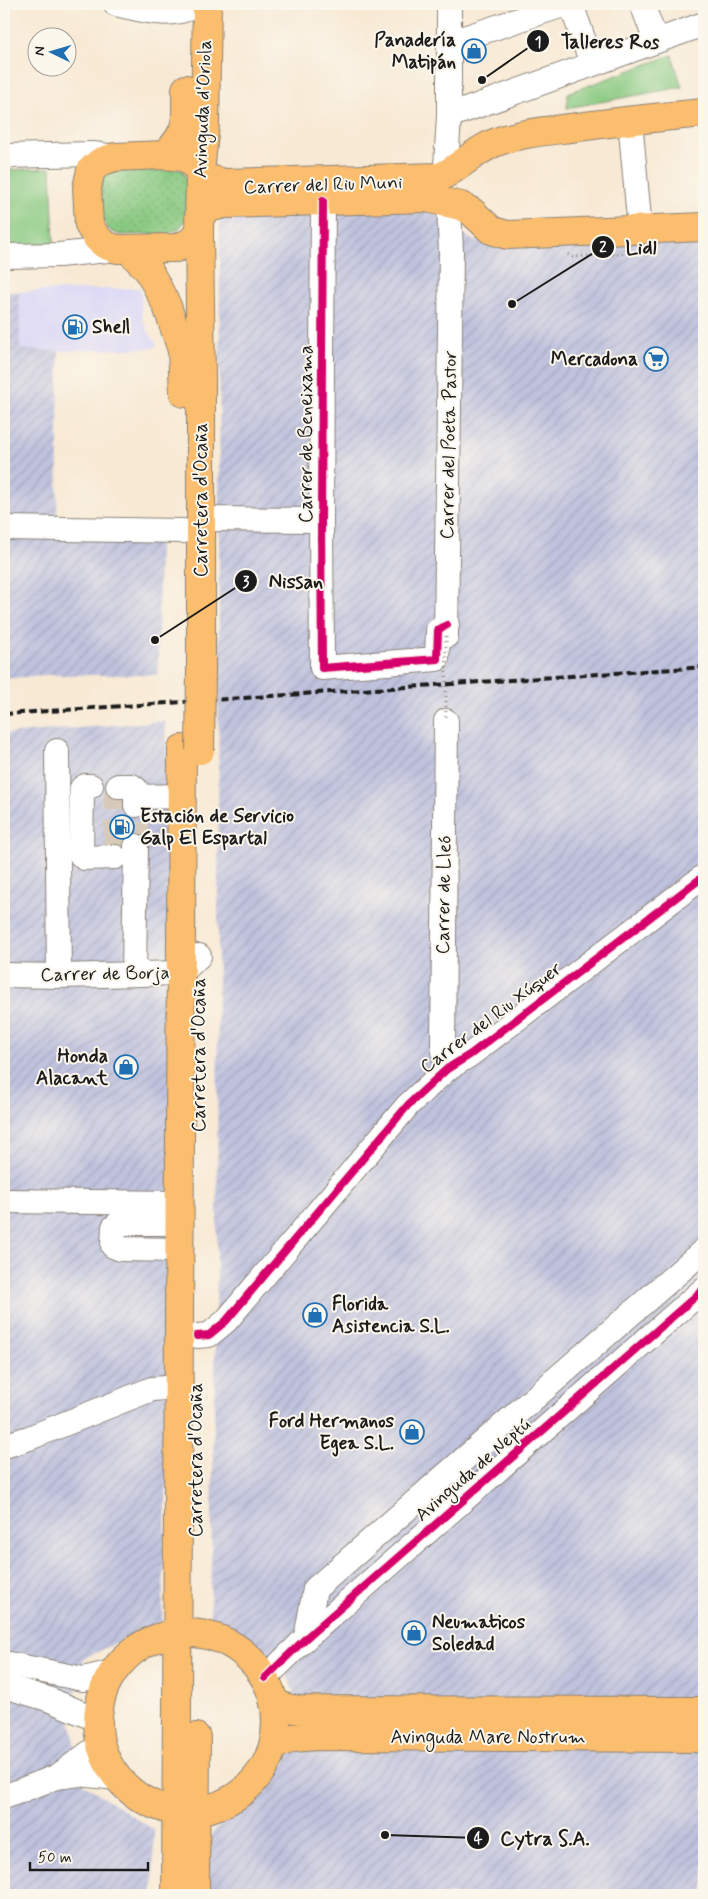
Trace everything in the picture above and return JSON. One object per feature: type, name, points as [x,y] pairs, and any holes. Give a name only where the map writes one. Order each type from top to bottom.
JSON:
[{"type":"main road","name":"Avinguda d'Oriola","points":[[165,155],[179,141],[186,123],[199,5]]},
{"type":"main road","name":"Avinguda d'Oriola","points":[[199,5],[205,124],[200,174],[200,224]]},
{"type":"main road","points":[[449,203],[447,174],[475,153],[506,139],[523,134],[630,120],[704,113]]},
{"type":"main road","points":[[200,174],[194,164],[182,157],[165,155],[115,157],[100,162],[91,170],[87,188],[90,225],[97,238],[105,245],[123,249],[176,248],[189,243],[200,224]]},
{"type":"main road","name":"Carrer del Riu Muni","points":[[200,174],[206,178],[224,183],[447,174]]},
{"type":"main road","name":"Carrer del Riu Muni","points":[[200,224],[209,208],[224,204],[426,198],[461,206],[472,212],[491,230]]},
{"type":"main road","name":"Carretera d'Ocaña","points":[[195,1895],[186,1849],[186,1808],[187,1635],[197,1336],[190,965],[192,525],[200,224]]},
{"type":"main road","points":[[491,230],[507,235],[644,241],[704,227]]},
{"type":"main road","name":"Carretera d'Ocaña","points":[[123,249],[148,271],[159,288],[182,350],[192,525]]},
{"type":"main road","name":"Carretera d'Ocaña","points":[[187,1635],[178,1387],[179,1225],[190,965],[182,796],[191,750]]},
{"type":"main road","points":[[204,1634],[221,1639],[236,1647],[265,1678],[274,1703],[276,1729],[274,1746],[260,1772],[241,1792],[224,1803],[206,1808],[186,1808],[150,1803],[136,1796],[117,1778],[106,1760],[99,1733],[102,1695],[113,1672],[124,1659],[137,1648],[158,1638],[187,1635],[204,1634]]},
{"type":"main road","name":"Avinguda Mare Nostrum","points":[[274,1703],[300,1710],[704,1711]]},
{"type":"main road","name":"Avinguda Mare Nostrum","points":[[274,1746],[292,1738],[318,1736],[704,1738]]},
{"type":"main road","name":"Carretera d'Ocaña","points":[[176,1895],[186,1849]]},
{"type":"street","points":[[116,4],[160,13],[199,5]]},
{"type":"street","points":[[447,174],[449,4]]},
{"type":"street","points":[[449,43],[566,4]]},
{"type":"street","points":[[571,4],[592,64]]},
{"type":"street","points":[[642,4],[656,42]]},
{"type":"street","points":[[449,116],[704,24]]},
{"type":"street","points":[[630,120],[644,241]]},
{"type":"street","points":[[4,156],[92,154],[115,157]]},
{"type":"street","name":"Carrer de Beneixama","points":[[324,201],[321,520],[322,668],[437,659],[438,630],[446,631]]},
{"type":"street","name":"Carrer del Poeta Pastor","points":[[446,631],[451,253],[449,203]]},
{"type":"street","name":"Carrer del Poeta Pastor","points":[[451,253],[458,231],[462,225],[470,223],[491,230]]},
{"type":"street","points":[[4,256],[59,255],[123,249]]},
{"type":"street","points":[[4,528],[192,525],[321,520]]},
{"type":"street","name":"Carrer de Lleó","points":[[446,721],[443,1045],[447,1068]]},
{"type":"street","points":[[57,751],[59,976]]},
{"type":"street","points":[[91,786],[82,788],[81,855],[84,858],[126,852],[134,974]]},
{"type":"street","points":[[130,796],[182,796]]},
{"type":"street","name":"Carrer del Riu Xúquer","points":[[197,1336],[209,1335],[226,1322],[408,1105],[447,1068],[471,1054],[704,876]]},
{"type":"street","name":"Carrer de Borja","points":[[4,975],[134,974],[190,965]]},
{"type":"street","points":[[4,1201],[179,1225]]},
{"type":"street","points":[[119,1223],[179,1225],[142,1249],[113,1246],[114,1227],[119,1223]]},
{"type":"street","name":"Avinguda de Neptú","points":[[306,1638],[314,1589],[704,1250]]},
{"type":"street","name":"Avinguda de Neptú","points":[[265,1678],[306,1638],[704,1289]]},
{"type":"street","points":[[4,1446],[29,1438],[152,1389],[178,1387]]},
{"type":"street","points":[[4,1663],[83,1679],[113,1672]]},
{"type":"street","points":[[4,1686],[48,1699],[99,1733],[56,1777]]},
{"type":"street","points":[[4,1797],[56,1777],[79,1774],[117,1778]]},
{"type":"path","points":[[568,254],[573,257],[644,241]]},
{"type":"path","points":[[446,631],[446,721]]},
{"type":"shaded area","points":[[426,208],[474,241],[704,240],[704,1895],[207,1895],[207,1838],[285,1764],[297,1702],[284,1667],[210,1616],[217,1264],[220,214]]},
{"type":"shaded area","name":"Shell","points":[[141,288],[142,318],[157,344],[154,348],[64,351],[4,350],[4,292]]},
{"type":"shaded area","points":[[4,292],[19,292],[20,349],[59,351],[57,529],[159,531],[158,675],[45,675],[4,679]]},
{"type":"shaded area","points":[[165,721],[173,878],[169,1411],[162,1622],[84,1658],[70,1720],[84,1784],[154,1830],[153,1895],[4,1895],[4,734]]},
{"type":"green space","points":[[672,55],[682,87],[567,108],[568,93]]},
{"type":"green space","points":[[163,164],[183,171],[187,182],[186,219],[179,229],[168,234],[119,235],[109,230],[102,218],[101,179],[107,172]]},
{"type":"green space","points":[[51,168],[54,245],[4,246],[4,170]]},
{"type":"tunnel","points":[[116,846],[116,797],[136,797]]},
{"type":"tunnel","points":[[136,805],[136,846]]},
{"type":"railway","points":[[4,714],[704,667]]},
{"type":"cycle path","points":[[323,201],[322,668],[437,659],[438,630],[447,625]]},
{"type":"cycle path","points":[[197,1336],[209,1335],[226,1321],[408,1105],[447,1069],[471,1054],[704,876]]},
{"type":"cycle path","points":[[265,1678],[306,1638],[704,1289]]},
{"type":"place","name":"Panadería Matipán","points":[[474,51]]},
{"type":"place","name":"Talleres Ros","points":[[482,80]]},
{"type":"place","name":"Lidl","points":[[512,304]]},
{"type":"place","name":"Shell","points":[[75,327]]},
{"type":"place","name":"Mercadona","points":[[656,359]]},
{"type":"place","name":"Nissan","points":[[155,640]]},
{"type":"place","name":"Estación de Servicio Galp El Espartal","points":[[122,827]]},
{"type":"place","name":"Honda Alacant","points":[[126,1067]]},
{"type":"place","name":"Florida Asistencia S.L.","points":[[315,1315]]},
{"type":"place","name":"Ford Hermanos Egea S.L.","points":[[412,1432]]},
{"type":"place","name":"Neumaticos Soledad","points":[[414,1633]]},
{"type":"place","name":"Cytra S.A.","points":[[385,1835]]}]
